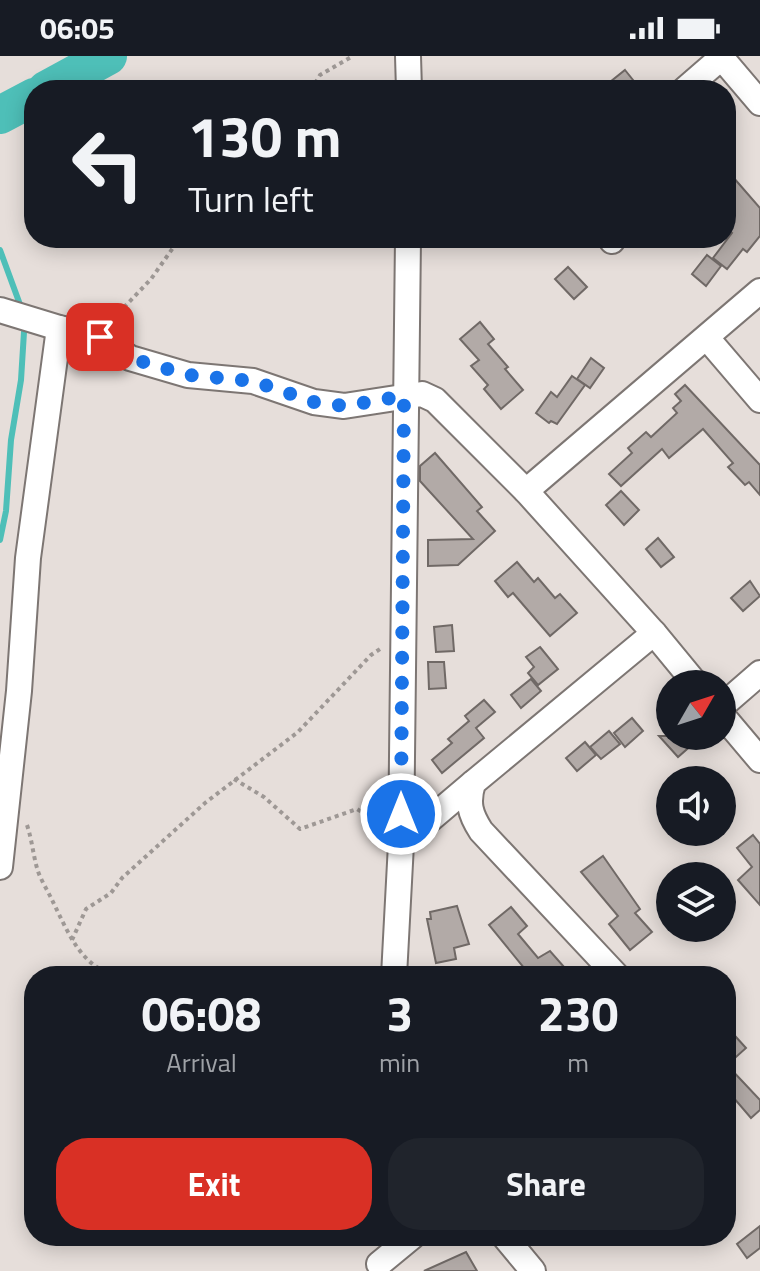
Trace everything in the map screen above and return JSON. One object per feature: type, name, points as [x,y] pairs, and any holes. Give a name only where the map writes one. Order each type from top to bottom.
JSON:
[{"type":"street","points":[[408,56],[409,80]]},
{"type":"street","points":[[695,80],[721,57],[760,103]]},
{"type":"street","points":[[395,966],[401,844],[408,248]]},
{"type":"street","points":[[526,491],[760,291]]},
{"type":"street","points":[[0,310],[100,337],[130,358],[188,375],[253,381],[314,402],[344,406],[422,394],[435,400],[526,491],[684,670]]},
{"type":"street","points":[[0,867],[19,691],[28,558],[59,328]]},
{"type":"street","points":[[707,338],[760,400]]},
{"type":"street","points":[[401,844],[654,633]]},
{"type":"street","points":[[736,694],[760,673]]},
{"type":"street","points":[[736,732],[760,760]]},
{"type":"street","points":[[473,783],[468,800],[471,816],[481,831],[608,966]]},
{"type":"street","points":[[379,1268],[380,1246]]},
{"type":"street","points":[[379,1268],[402,1246]]},
{"type":"street","points":[[512,1246],[533,1271]]},
{"type":"path","points":[[317,80],[320,75],[353,56]]},
{"type":"path","points":[[100,337],[151,279],[173,248]]},
{"type":"path","points":[[72,940],[86,909],[111,893],[122,878],[234,779],[298,732],[371,655],[402,635]]},
{"type":"path","points":[[234,779],[264,797],[300,829],[357,809],[376,821],[401,844]]},
{"type":"path","points":[[26,824],[37,869],[72,940],[81,954],[95,966]]},
{"type":"building","points":[[625,70],[633,80],[612,80]]},
{"type":"building","points":[[736,180],[760,208],[760,236],[747,252],[743,249],[727,269],[713,258],[721,248],[736,248]]},
{"type":"building","points":[[707,255],[721,266],[706,286],[692,274]]},
{"type":"building","points":[[568,267],[587,287],[574,299],[555,279]]},
{"type":"building","points":[[480,322],[494,339],[488,344],[523,390],[501,409],[484,389],[488,385],[471,366],[479,360],[460,339]]},
{"type":"building","points":[[591,358],[604,368],[590,388],[577,379]]},
{"type":"building","points":[[572,376],[585,385],[557,424],[549,423],[536,413],[551,392],[557,397]]},
{"type":"building","points":[[685,385],[760,465],[760,495],[749,482],[745,485],[728,467],[733,463],[703,429],[669,458],[662,449],[621,486],[609,474],[632,453],[628,448],[646,432],[651,437],[677,413],[673,408],[681,401],[675,394]]},
{"type":"building","points":[[435,453],[482,507],[477,511],[495,531],[458,565],[428,566],[428,540],[473,539],[420,481],[420,466]]},
{"type":"building","points":[[621,491],[639,510],[624,525],[606,505]]},
{"type":"building","points":[[658,538],[674,557],[661,567],[646,549]]},
{"type":"building","points":[[517,562],[534,582],[538,578],[555,598],[560,594],[577,613],[550,636],[513,593],[508,597],[495,581]]},
{"type":"building","points":[[750,581],[760,596],[743,611],[731,598]]},
{"type":"building","points":[[452,625],[454,651],[436,652],[434,627]]},
{"type":"building","points":[[540,647],[558,669],[538,685],[528,673],[534,667],[526,657]]},
{"type":"building","points":[[428,662],[444,662],[446,688],[429,689]]},
{"type":"building","points":[[531,679],[541,691],[521,708],[511,695]]},
{"type":"building","points":[[484,700],[495,712],[476,728],[484,738],[442,773],[432,760],[452,743],[448,739],[469,721],[465,716]]},
{"type":"building","points":[[632,718],[643,731],[625,747],[614,733]]},
{"type":"building","points":[[609,731],[620,744],[601,759],[590,747]]},
{"type":"building","points":[[585,742],[596,755],[577,771],[566,758]]},
{"type":"building","points":[[672,750],[686,750],[678,757]]},
{"type":"building","points":[[753,835],[760,844],[760,905],[738,880],[752,867],[737,848]]},
{"type":"building","points":[[603,856],[640,909],[635,913],[652,932],[630,950],[609,924],[618,916],[581,872]]},
{"type":"building","points":[[457,906],[469,944],[454,948],[456,959],[436,963],[427,919],[431,919],[430,912]]},
{"type":"building","points":[[511,907],[527,926],[518,934],[538,958],[550,951],[563,966],[523,966],[489,925]]},
{"type":"building","points":[[736,1037],[746,1048],[736,1057]]},
{"type":"building","points":[[736,1075],[760,1100],[760,1110],[751,1118],[736,1101]]},
{"type":"building","points":[[760,1226],[760,1248],[747,1258],[737,1244]]},
{"type":"building","points":[[466,1252],[477,1271],[424,1271]]},
{"type":"waterway","points":[[64,80],[108,56]]},
{"type":"waterway","points":[[0,115],[24,102]]},
{"type":"waterway","points":[[0,250],[22,310]]},
{"type":"waterway","points":[[0,540],[6,511],[24,332]]},
{"type":"route","points":[[100,337],[130,358],[188,375],[253,381],[314,402],[344,406],[404,396],[401,814]]}]
